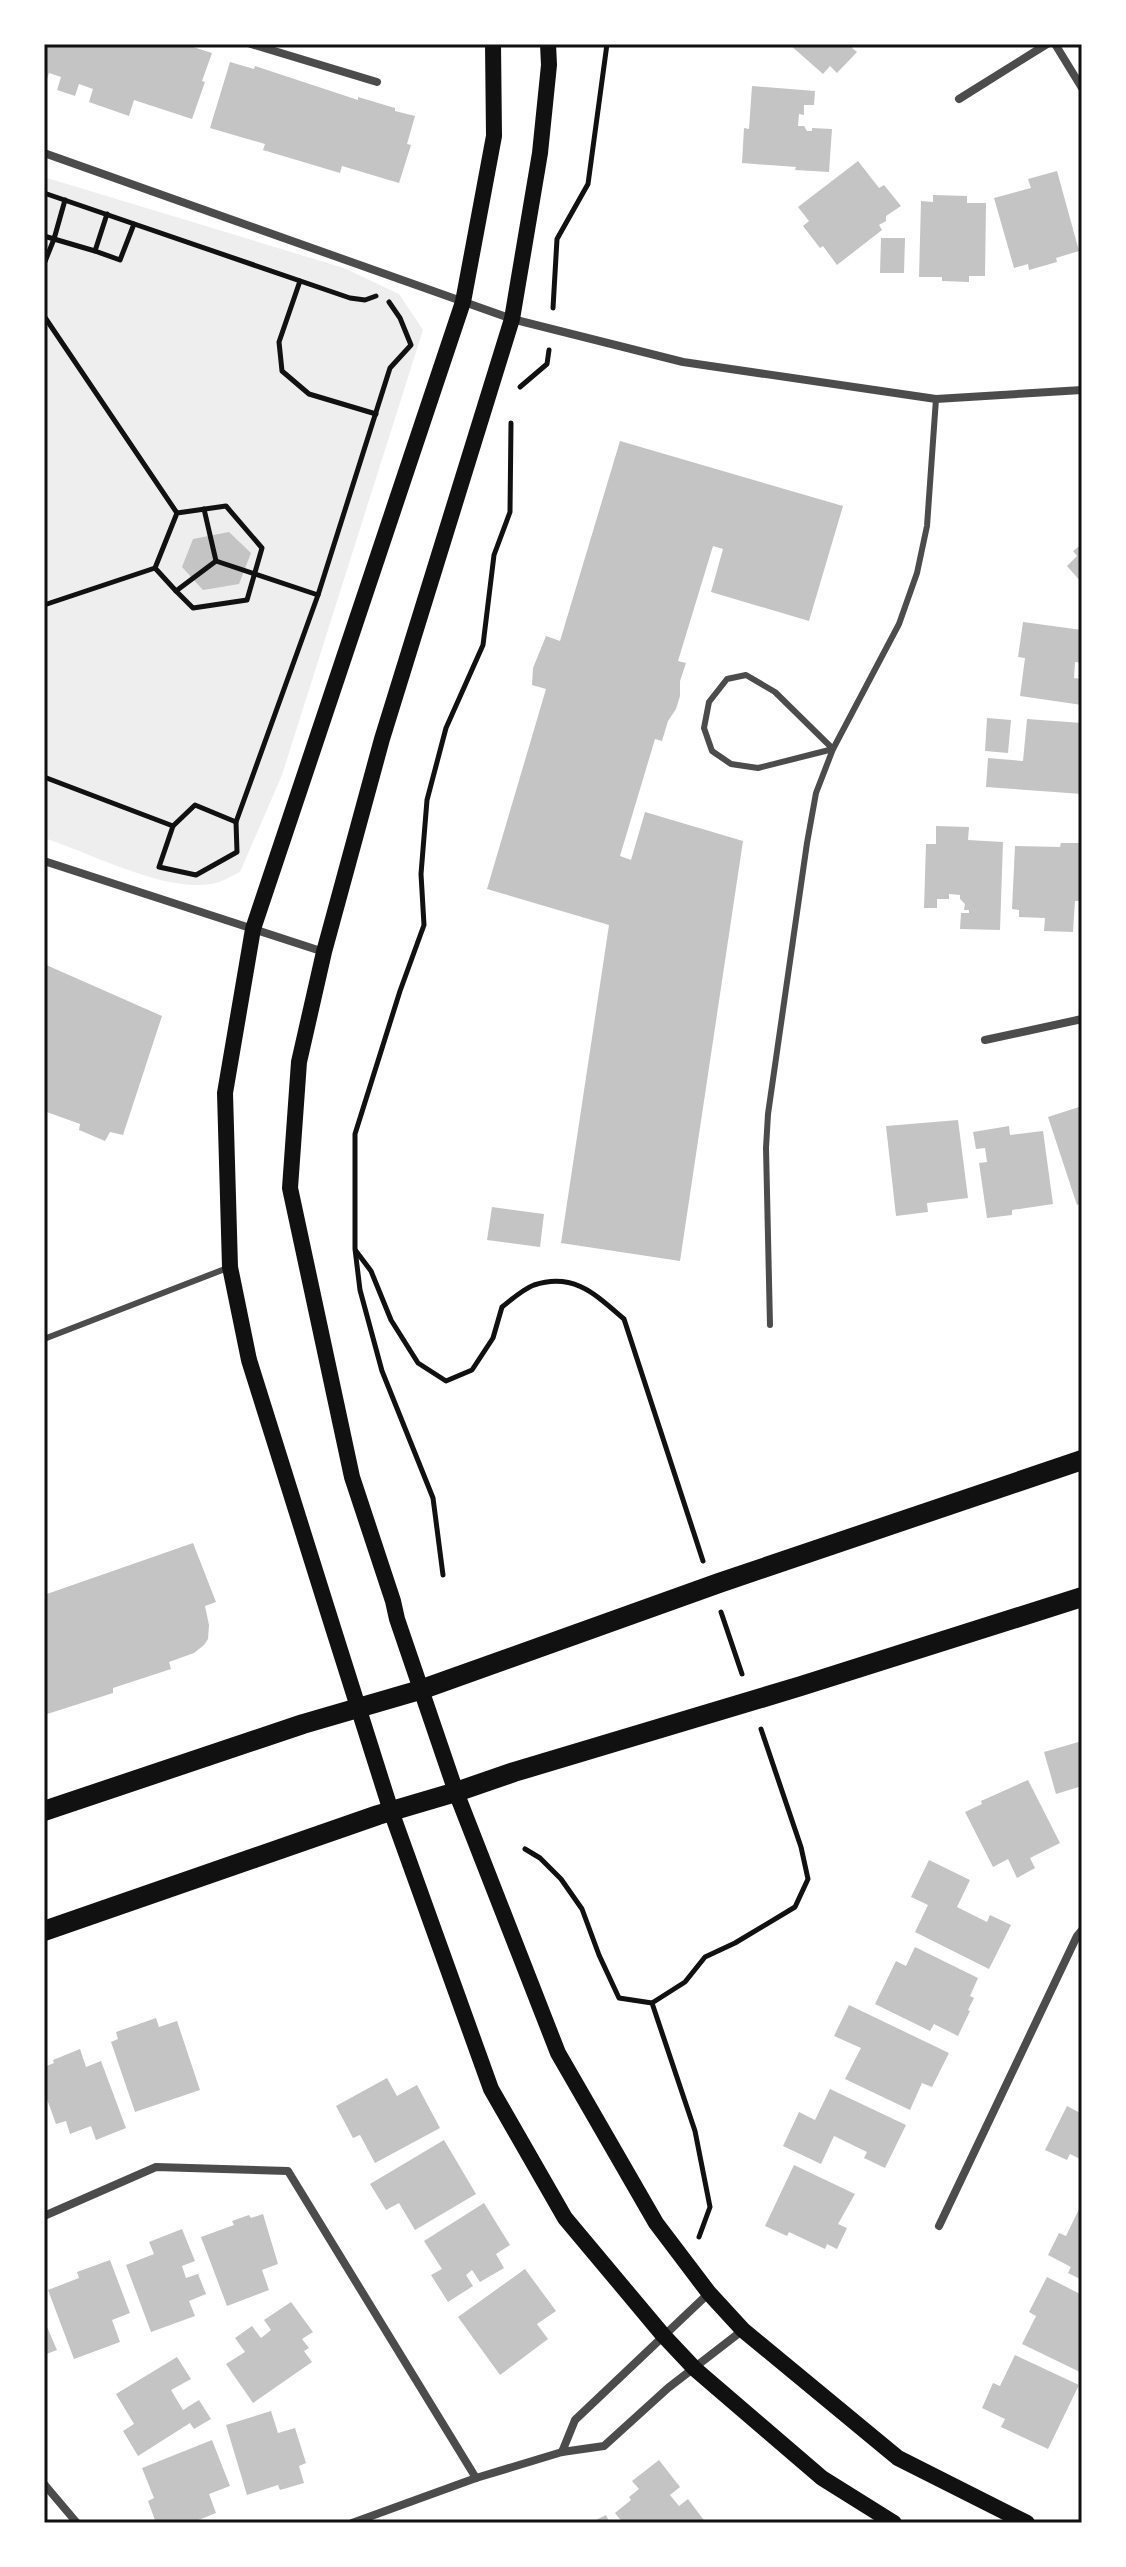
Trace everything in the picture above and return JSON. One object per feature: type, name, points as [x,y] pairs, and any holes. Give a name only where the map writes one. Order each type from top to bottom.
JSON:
[{"type":"main road","points":[[493,44],[494,136],[463,302],[253,929],[225,1093],[230,1267],[249,1360],[391,1811],[491,2089],[565,2218],[663,2335],[695,2369],[822,2478],[894,2523]]},
{"type":"main road","points":[[548,44],[549,65],[540,153],[512,319],[382,739],[324,952],[299,1062],[290,1188],[352,1477],[456,1792],[558,2053],[656,2223],[709,2293],[743,2330],[898,2458],[1027,2523]]},
{"type":"main road","points":[[44,1811],[420,1690],[719,1583],[1082,1460]]},
{"type":"main road","points":[[44,1931],[391,1811],[1082,1597]]},
{"type":"street","points":[[251,44],[377,82]]},
{"type":"street","points":[[290,56],[291,44]]},
{"type":"street","points":[[959,99],[1047,44]]},
{"type":"street","points":[[1055,44],[1082,88]]},
{"type":"street","points":[[44,153],[512,319],[683,362],[936,399],[1082,390]]},
{"type":"street","points":[[44,861],[324,952]]},
{"type":"street","points":[[985,1040],[1082,1019]]},
{"type":"street","points":[[939,2226],[1082,1930]]},
{"type":"street","points":[[44,2216],[156,2167],[288,2171],[476,2478]]},
{"type":"street","points":[[562,2452],[575,2420],[709,2293]]},
{"type":"street","points":[[352,2523],[476,2478],[562,2452],[604,2446],[668,2388],[743,2330]]},
{"type":"street","points":[[44,2484],[77,2523]]},
{"type":"lane","points":[[770,1325],[768,1114],[807,843],[816,793],[833,749],[899,624],[917,573],[927,526],[936,399]]},
{"type":"lane","points":[[746,675],[775,692],[833,749],[758,768],[731,764],[712,751],[704,728],[709,702],[727,679],[746,675]]},
{"type":"lane","points":[[44,1339],[230,1267]]},
{"type":"path","points":[[516,391],[547,364],[557,239],[588,184],[607,44]]},
{"type":"path","points":[[44,193],[350,298],[365,300],[383,293],[400,318],[411,345],[390,368],[318,595],[236,822],[237,852],[196,875],[159,867],[173,826],[195,805],[236,822]]},
{"type":"path","points":[[44,264],[65,200]]},
{"type":"path","points":[[95,251],[107,214]]},
{"type":"path","points":[[44,236],[120,260],[134,224]]},
{"type":"path","points":[[300,280],[279,342],[282,371],[309,394],[376,414]]},
{"type":"path","points":[[44,316],[177,513]]},
{"type":"path","points":[[443,1575],[433,1498],[382,1371],[360,1290],[355,1249],[355,1134],[424,925],[421,874],[427,800],[446,728],[483,645],[494,555],[510,512],[513,413]]},
{"type":"path","points":[[155,568],[193,608],[247,600],[262,548],[226,506],[177,513]]},
{"type":"path","points":[[204,509],[216,561]]},
{"type":"path","points":[[44,605],[155,568],[177,513]]},
{"type":"path","points":[[216,561],[318,595]]},
{"type":"path","points":[[176,591],[216,561]]},
{"type":"path","points":[[44,777],[173,826]]},
{"type":"path","points":[[355,1249],[371,1271],[391,1320],[418,1363],[446,1381],[472,1370],[493,1338],[502,1307],[532,1285],[564,1280],[593,1292],[624,1319],[705,1567]]},
{"type":"path","points":[[720,1611],[746,1685]]},
{"type":"path","points":[[525,1849],[540,1858],[561,1879],[582,1909],[619,1998],[652,2003],[685,1982],[705,1957],[795,1907],[808,1879],[801,1847],[761,1729]]},
{"type":"path","points":[[652,2003],[695,2131],[710,2207],[699,2235],[709,2293]]},
{"type":"shaded area","points":[[44,177],[344,268],[399,294],[423,330],[282,775],[240,872],[215,883],[192,885],[149,877],[44,838]]},
{"type":"building","points":[[44,44],[191,44],[212,53],[192,119],[134,100],[129,116],[89,102],[93,89],[79,84],[75,96],[57,90],[61,77],[49,73],[47,79],[44,78]]},
{"type":"building","points":[[789,44],[855,44],[852,48],[857,52],[837,73],[830,66],[823,74]]},
{"type":"building","points":[[230,62],[254,69],[255,66],[415,116],[407,144],[411,145],[399,183],[342,166],[340,173],[263,150],[265,144],[210,128]]},
{"type":"building","points":[[752,86],[815,91],[814,105],[804,105],[804,115],[799,114],[798,126],[804,126],[807,131],[812,131],[812,128],[832,129],[829,172],[742,163],[744,128],[749,129]]},
{"type":"building","points":[[858,161],[879,188],[884,185],[901,206],[886,216],[886,221],[879,225],[882,230],[837,265],[803,226],[809,221],[798,207]]},
{"type":"building","points":[[1057,171],[1079,251],[1056,258],[1057,262],[1029,270],[1028,264],[1014,268],[994,198],[1031,188],[1028,179]]},
{"type":"building","points":[[933,195],[967,196],[967,203],[986,203],[985,276],[969,276],[969,282],[919,277],[921,201],[933,202]]},
{"type":"building","points":[[881,238],[905,238],[904,273],[880,273]]},
{"type":"building","points":[[620,441],[843,506],[809,621],[711,592],[723,549],[713,546],[678,661],[686,663],[680,681],[680,696],[662,741],[655,739],[620,856],[631,860],[645,812],[743,841],[680,1261],[561,1243],[609,925],[487,889],[546,689],[532,685],[533,668],[546,636],[560,641]]},
{"type":"building","points":[[229,532],[251,553],[239,584],[203,590],[182,567],[193,539]]},
{"type":"building","points":[[1082,544],[1082,583],[1067,566],[1077,556],[1073,551]]},
{"type":"building","points":[[1023,622],[1082,630],[1082,663],[1075,662],[1074,678],[1082,679],[1082,705],[1020,696],[1025,658],[1018,657]]},
{"type":"building","points":[[987,718],[1011,720],[1008,753],[985,751]]},
{"type":"building","points":[[1027,719],[1082,723],[1082,794],[986,787],[988,758],[1023,761]]},
{"type":"building","points":[[936,826],[969,827],[968,840],[1003,842],[1000,930],[960,929],[961,913],[969,913],[969,910],[964,910],[965,904],[960,895],[949,894],[949,899],[937,899],[937,908],[924,908],[926,844],[936,844]]},
{"type":"building","points":[[1061,843],[1082,843],[1082,901],[1075,901],[1073,932],[1044,931],[1045,918],[1019,917],[1019,910],[1012,909],[1015,846],[1060,847]]},
{"type":"building","points":[[44,964],[162,1016],[123,1135],[110,1132],[105,1141],[79,1130],[80,1124],[44,1111]]},
{"type":"building","points":[[1082,1106],[1082,1203],[1077,1205],[1048,1117]]},
{"type":"building","points":[[958,1120],[968,1198],[927,1203],[928,1212],[896,1216],[886,1126]]},
{"type":"building","points":[[1009,1126],[1010,1135],[1043,1131],[1053,1204],[1012,1210],[1012,1215],[987,1218],[979,1163],[987,1162],[985,1148],[976,1149],[973,1132]]},
{"type":"building","points":[[492,1207],[544,1214],[540,1247],[487,1240]]},
{"type":"building","points":[[193,1543],[216,1602],[205,1606],[209,1625],[208,1639],[204,1645],[194,1653],[169,1662],[171,1669],[113,1688],[113,1693],[44,1715],[44,1595]]},
{"type":"building","points":[[1082,1741],[1082,1786],[1056,1794],[1044,1752]]},
{"type":"building","points":[[1028,1780],[1060,1843],[1030,1858],[1035,1868],[1017,1878],[1008,1859],[993,1867],[965,1812],[982,1804],[981,1801]]},
{"type":"building","points":[[929,1860],[970,1880],[957,1907],[987,1922],[990,1915],[1011,1925],[989,1969],[915,1932],[928,1905],[911,1897]]},
{"type":"building","points":[[915,1947],[978,1978],[970,1996],[974,1998],[970,2011],[958,2036],[934,2024],[930,2031],[875,2004],[896,1961],[906,1966]]},
{"type":"building","points":[[849,2005],[949,2053],[932,2087],[922,2083],[910,2110],[845,2079],[861,2048],[834,2036]]},
{"type":"building","points":[[156,2018],[159,2027],[177,2021],[200,2090],[135,2112],[111,2042],[118,2039],[116,2032]]},
{"type":"building","points":[[80,2049],[86,2067],[101,2061],[126,2128],[96,2140],[91,2126],[70,2134],[66,2121],[56,2124],[44,2091],[44,2067]]},
{"type":"building","points":[[387,2078],[397,2096],[417,2085],[440,2128],[375,2163],[360,2135],[353,2138],[336,2106]]},
{"type":"building","points":[[830,2089],[906,2125],[885,2168],[864,2158],[867,2152],[834,2136],[821,2164],[783,2146],[799,2112],[815,2120]]},
{"type":"building","points":[[1067,2106],[1082,2114],[1082,2160],[1070,2154],[1067,2160],[1045,2150]]},
{"type":"building","points":[[444,2140],[476,2194],[415,2230],[399,2203],[386,2210],[370,2184]]},
{"type":"building","points":[[794,2165],[855,2194],[838,2224],[847,2228],[837,2249],[827,2244],[825,2249],[789,2232],[787,2236],[765,2226]]},
{"type":"building","points":[[484,2203],[510,2245],[496,2254],[504,2268],[480,2282],[472,2270],[466,2275],[473,2286],[448,2302],[431,2275],[442,2269],[424,2241]]},
{"type":"building","points":[[1082,2203],[1082,2280],[1068,2273],[1071,2267],[1048,2255],[1059,2233],[1066,2236]]},
{"type":"building","points":[[263,2214],[278,2264],[262,2270],[269,2290],[227,2306],[201,2237],[234,2225],[232,2221]]},
{"type":"building","points":[[182,2229],[195,2261],[182,2266],[186,2278],[198,2274],[206,2294],[189,2301],[195,2316],[151,2332],[126,2265],[154,2254],[149,2242]]},
{"type":"building","points":[[110,2260],[130,2313],[112,2320],[120,2342],[74,2359],[48,2290],[79,2278],[77,2272]]},
{"type":"building","points":[[525,2269],[556,2311],[537,2324],[548,2339],[500,2375],[458,2317]]},
{"type":"building","points":[[1047,2277],[1082,2295],[1082,2373],[1022,2344],[1036,2316],[1029,2312]]},
{"type":"building","points":[[291,2302],[313,2332],[302,2339],[309,2348],[304,2351],[312,2362],[253,2403],[226,2364],[245,2352],[235,2338],[252,2326],[261,2338],[271,2330],[264,2320]]},
{"type":"building","points":[[47,2327],[57,2350],[44,2355],[44,2329]]},
{"type":"building","points":[[1015,2355],[1079,2385],[1048,2449],[1001,2427],[1005,2419],[982,2408],[993,2383],[1000,2386]]},
{"type":"building","points":[[177,2357],[191,2379],[171,2390],[183,2410],[199,2400],[211,2419],[194,2429],[190,2423],[138,2456],[123,2431],[134,2424],[116,2394]]},
{"type":"building","points":[[271,2411],[278,2433],[295,2428],[306,2463],[299,2466],[304,2483],[280,2490],[278,2485],[247,2495],[226,2425]]},
{"type":"building","points":[[212,2440],[230,2486],[209,2494],[216,2513],[191,2523],[156,2523],[148,2501],[154,2498],[142,2468]]},
{"type":"building","points":[[659,2460],[680,2487],[670,2495],[679,2506],[688,2499],[706,2523],[623,2523],[615,2513],[639,2489],[632,2481]]},
{"type":"building","points":[[606,2515],[610,2523],[590,2523]]}]
